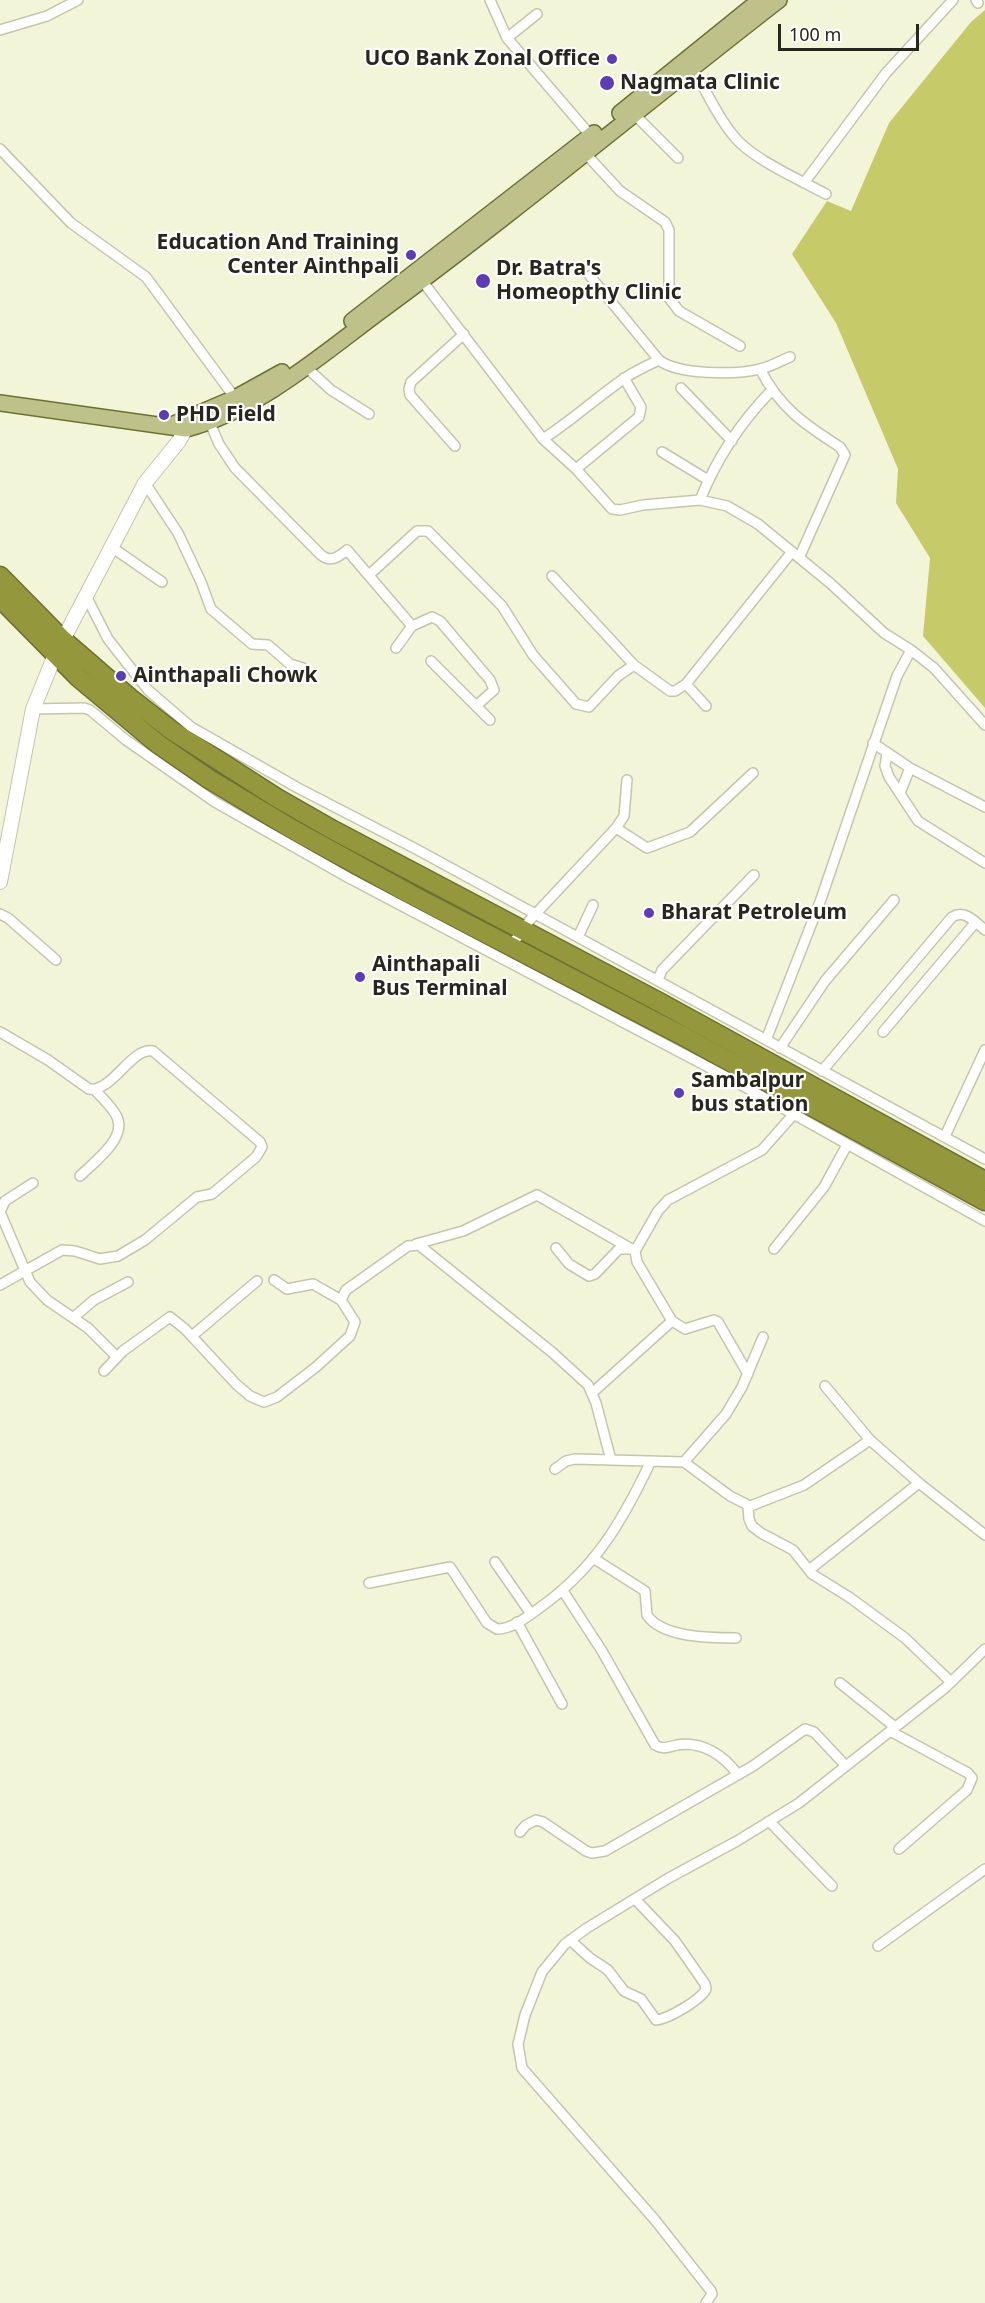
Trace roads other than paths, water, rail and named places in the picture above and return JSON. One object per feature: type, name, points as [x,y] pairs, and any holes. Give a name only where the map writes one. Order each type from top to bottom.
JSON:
[{"type":"highway","points":[[0,576],[59,648],[171,730],[259,786],[333,830],[659,1002],[768,1064],[985,1181]]},
{"type":"highway","points":[[0,598],[59,648],[158,744],[209,779],[503,951],[781,1089],[985,1201]]},
{"type":"main road","points":[[0,403],[168,426],[210,423],[259,398],[306,367],[760,0]]},
{"type":"main road","points":[[0,882],[33,709],[59,648],[145,483],[179,441],[189,423],[299,361],[419,276],[585,153],[778,0]]},
{"type":"street","points":[[0,30],[46,16],[78,0]]},
{"type":"street","points":[[490,0],[507,38],[591,136]]},
{"type":"street","points":[[804,183],[886,73],[953,0]]},
{"type":"street","points":[[507,38],[537,14]]},
{"type":"street","points":[[692,68],[708,92],[713,108],[734,138],[748,149],[826,194]]},
{"type":"street","points":[[634,114],[678,158]]},
{"type":"street","points":[[0,149],[71,223],[146,277],[235,398]]},
{"type":"street","points":[[585,153],[620,191],[665,222],[669,230],[669,298],[679,311],[740,346]]},
{"type":"street","points":[[419,276],[543,439],[612,509],[620,510],[642,505],[700,500],[727,506],[758,524],[830,583],[884,633],[911,650],[934,669],[985,725]]},
{"type":"street","points":[[591,276],[664,364],[705,373],[728,373],[760,369],[790,357]]},
{"type":"street","points":[[455,446],[411,395],[409,389],[411,382],[464,334]]},
{"type":"street","points":[[543,439],[575,418],[595,399],[624,378],[659,360]]},
{"type":"street","points":[[306,367],[331,390],[369,414]]},
{"type":"street","points":[[552,576],[634,665],[670,691],[675,691],[686,684],[795,556],[845,455],[840,447],[792,414],[771,390],[760,369]]},
{"type":"street","points":[[576,470],[639,417],[641,407],[624,378]]},
{"type":"street","points":[[681,388],[732,441]]},
{"type":"street","points":[[700,500],[708,480],[732,441],[756,406],[771,390]]},
{"type":"street","points":[[210,423],[228,460],[321,555],[334,559],[347,550],[412,626]]},
{"type":"street","points":[[662,452],[708,480]]},
{"type":"street","points":[[145,483],[178,533],[211,609],[252,644],[268,645],[290,664],[303,668]]},
{"type":"street","points":[[369,575],[417,531],[428,531],[502,606],[533,655],[576,704],[589,707],[618,676],[634,665]]},
{"type":"street","points":[[111,546],[162,582]]},
{"type":"street","points":[[86,596],[108,639],[148,690],[191,727],[298,788],[658,980],[985,1159]]},
{"type":"street","points":[[396,648],[412,626],[432,617],[440,621],[490,680],[494,690],[476,706]]},
{"type":"street","points":[[766,1040],[820,902],[897,676],[911,650]]},
{"type":"street","points":[[431,661],[490,720]]},
{"type":"street","points":[[686,684],[706,706]]},
{"type":"street","points":[[33,709],[84,708],[90,710],[126,740],[215,802],[349,879],[503,951],[985,1221]]},
{"type":"street","points":[[873,743],[910,768],[985,807]]},
{"type":"street","points":[[887,754],[885,766],[918,822],[985,863]]},
{"type":"street","points":[[900,793],[910,768]]},
{"type":"street","points":[[616,828],[647,848],[690,832],[753,772]]},
{"type":"street","points":[[503,951],[523,932],[616,828],[624,816],[627,780]]},
{"type":"street","points":[[658,980],[662,970],[754,875]]},
{"type":"street","points":[[780,1048],[825,981],[894,900]]},
{"type":"street","points":[[578,937],[592,905]]},
{"type":"street","points":[[822,1071],[952,917],[958,913],[965,914],[985,930]]},
{"type":"street","points":[[0,914],[8,918],[56,960]]},
{"type":"street","points":[[883,1032],[975,922]]},
{"type":"street","points":[[0,1032],[42,1056],[89,1089],[95,1090],[101,1088],[143,1052],[153,1051],[260,1142],[262,1147],[256,1157],[212,1194],[193,1200],[145,1240],[118,1256],[100,1259],[75,1251],[62,1250],[0,1285]]},
{"type":"street","points":[[945,1136],[985,1050]]},
{"type":"street","points":[[80,1176],[113,1142],[119,1130],[116,1115],[95,1090]]},
{"type":"street","points":[[748,1374],[718,1322],[714,1320],[685,1329],[678,1327],[672,1321],[637,1262],[635,1251],[658,1210],[668,1200],[762,1150],[793,1115]]},
{"type":"street","points":[[774,1249],[824,1187],[847,1145]]},
{"type":"street","points":[[33,1183],[5,1202],[0,1212],[24,1270],[30,1282],[47,1300],[74,1317],[117,1357]]},
{"type":"street","points":[[341,1300],[346,1290],[408,1246],[463,1231],[537,1196],[635,1251]]},
{"type":"street","points":[[415,1245],[425,1248],[578,1375],[592,1393],[610,1460]]},
{"type":"street","points":[[556,1248],[569,1264],[589,1276],[595,1274],[619,1249],[635,1251]]},
{"type":"street","points":[[104,1371],[131,1344],[170,1317],[192,1336],[237,1385],[250,1396],[268,1402],[316,1367],[350,1336],[355,1322],[341,1300],[313,1284],[287,1289],[274,1280]]},
{"type":"street","points":[[192,1336],[257,1281]]},
{"type":"street","points":[[74,1317],[94,1300],[128,1282]]},
{"type":"street","points":[[592,1393],[672,1321]]},
{"type":"street","points":[[684,1462],[726,1414],[748,1374],[762,1337]]},
{"type":"street","points":[[825,1386],[870,1440],[919,1483],[985,1535]]},
{"type":"street","points":[[748,1507],[804,1485],[870,1440]]},
{"type":"street","points":[[555,1469],[566,1461],[575,1459],[684,1462],[748,1507]]},
{"type":"street","points":[[369,1583],[450,1567],[487,1623],[497,1629],[517,1622],[563,1591],[593,1558],[623,1518],[651,1461]]},
{"type":"street","points":[[809,1570],[919,1483]]},
{"type":"street","points":[[748,1507],[752,1526],[761,1533],[786,1544],[821,1582],[849,1597],[905,1638],[951,1682]]},
{"type":"street","points":[[593,1558],[645,1591],[647,1615],[656,1623],[693,1637],[736,1638]]},
{"type":"street","points":[[495,1562],[531,1614]]},
{"type":"street","points":[[563,1591],[602,1651],[655,1745],[665,1748],[691,1744],[710,1750],[723,1757],[738,1774]]},
{"type":"street","points":[[517,1622],[562,1704]]},
{"type":"street","points":[[706,2303],[712,2294],[702,2280],[655,2220],[522,2068],[518,2044],[525,2015],[542,1972],[555,1954],[570,1940],[635,1899],[799,1803],[951,1682],[985,1649]]},
{"type":"street","points":[[840,1683],[893,1729],[968,1773],[972,1778],[967,1790],[899,1849]]},
{"type":"street","points":[[520,1832],[526,1825],[536,1820],[543,1822],[586,1851],[598,1853],[767,1757],[805,1729],[814,1732],[846,1766]]},
{"type":"street","points":[[769,1821],[832,1886]]},
{"type":"street","points":[[878,1946],[985,1869]]},
{"type":"street","points":[[570,1940],[608,1971],[624,1991],[641,1999],[656,2020],[664,2019],[699,1998],[706,1989],[705,1984],[675,1941],[635,1899]]},
{"type":"place","name":"UCO Bank Zonal Office","points":[[612,59]]},
{"type":"place","name":"Nagmata Clinic","points":[[607,83]]},
{"type":"place","name":"Education And Training Center Ainthpali","points":[[411,255]]},
{"type":"place","name":"Dr. Batra's Homeopthy Clinic","points":[[483,281]]},
{"type":"place","name":"PHD Field","points":[[164,415]]},
{"type":"place","name":"Ainthapali Chowk","points":[[121,676]]},
{"type":"place","name":"Bharat Petroleum","points":[[649,913]]},
{"type":"place","name":"Ainthapali Bus Terminal","points":[[360,977]]},
{"type":"place","name":"Sambalpur bus station","points":[[679,1093]]}]
